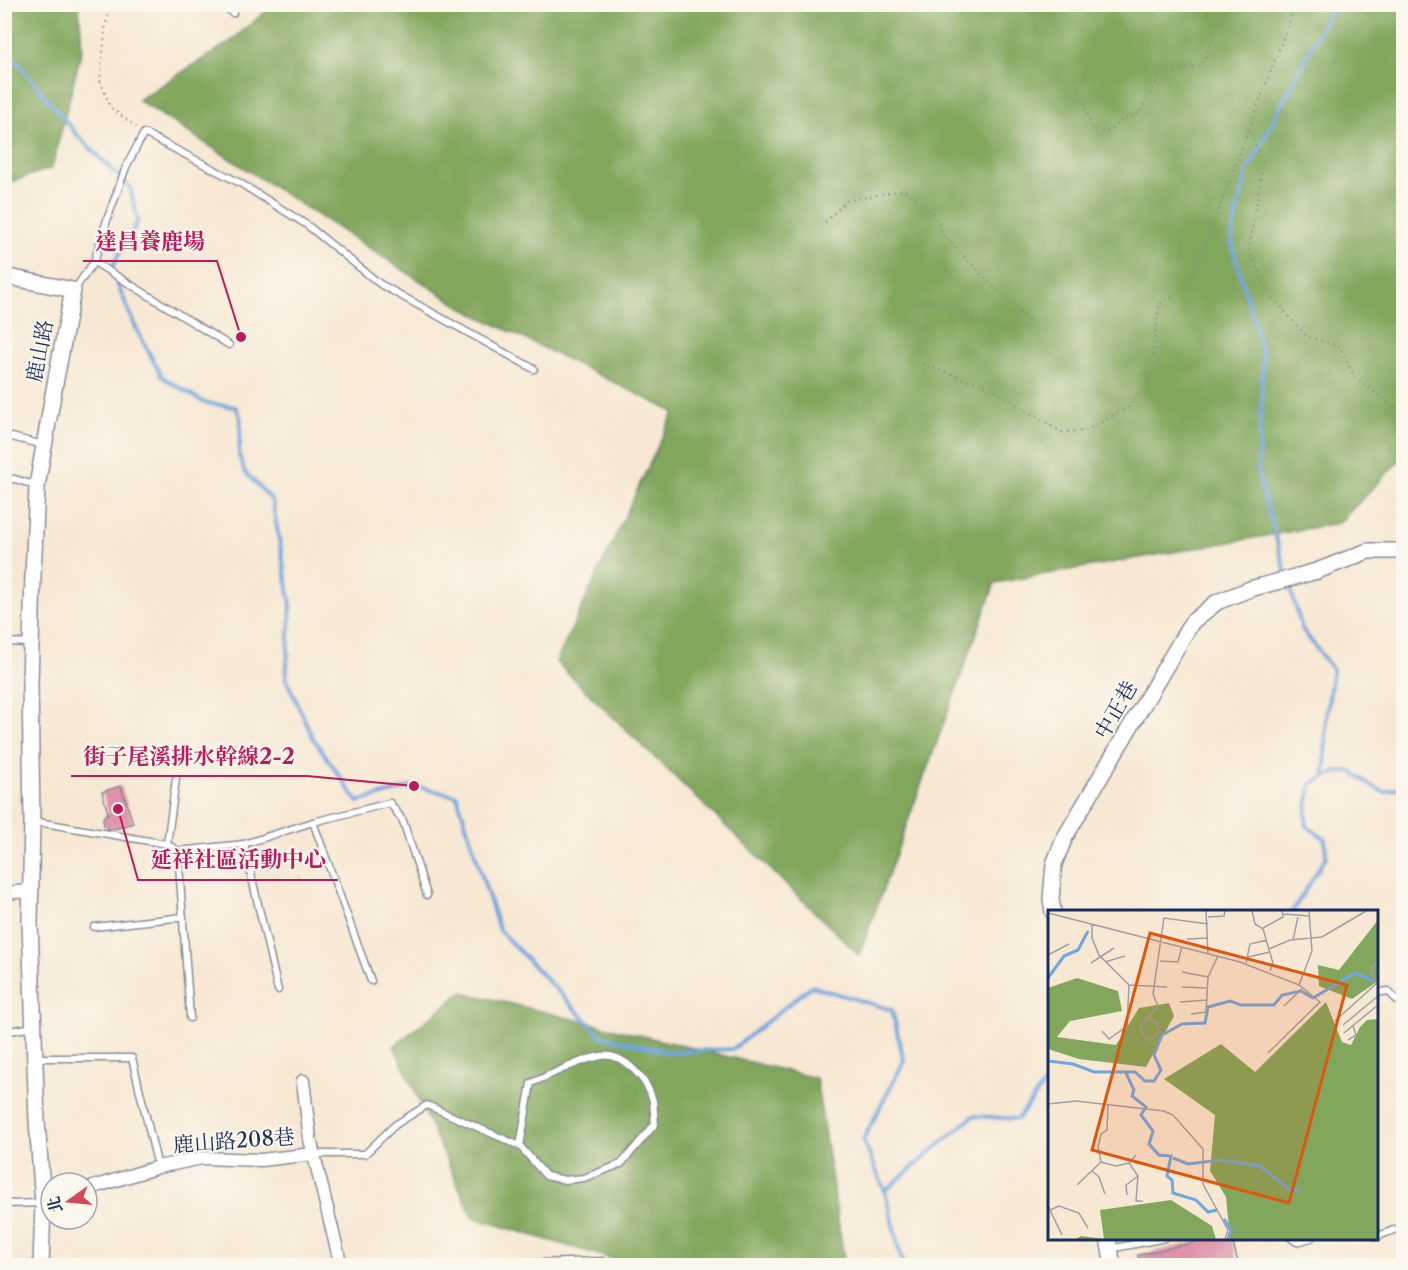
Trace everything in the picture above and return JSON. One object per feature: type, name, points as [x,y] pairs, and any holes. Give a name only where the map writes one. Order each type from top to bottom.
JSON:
[{"type":"street","points":[[4,276],[74,290]]},
{"type":"street","name":"鹿山路","points":[[44,1171],[33,1027],[30,923],[33,575],[37,486],[74,290]]},
{"type":"street","name":"中正巷","points":[[1053,910],[1051,899],[1054,864],[1065,837],[1192,622],[1217,602],[1250,589],[1317,571],[1368,551],[1404,551]]},
{"type":"street","points":[[4,893],[30,891]]},
{"type":"street","name":"鹿山路208巷","points":[[303,1081],[313,1154],[341,1266]]},
{"type":"street","name":"鹿山路208巷","points":[[99,1185],[158,1167],[202,1158],[261,1160],[313,1154]]},
{"type":"street","name":"鹿山路","points":[[41,1266],[44,1231]]},
{"type":"street","points":[[1109,1244],[1113,1266]]},
{"type":"lane","points":[[221,4],[233,13]]},
{"type":"lane","name":"鹿山路","points":[[74,290],[94,262],[126,167],[144,133]]},
{"type":"lane","points":[[144,133],[240,183],[307,225],[380,284],[534,369]]},
{"type":"lane","points":[[94,262],[229,345]]},
{"type":"lane","points":[[4,435],[44,445]]},
{"type":"lane","points":[[4,480],[15,479],[37,486]]},
{"type":"lane","points":[[4,642],[31,643]]},
{"type":"lane","points":[[167,844],[176,779]]},
{"type":"lane","points":[[32,821],[167,844],[178,851],[244,844],[313,822],[390,803],[404,821],[428,895]]},
{"type":"lane","points":[[313,822],[371,981]]},
{"type":"lane","points":[[244,844],[278,990]]},
{"type":"lane","points":[[178,851],[190,1018]]},
{"type":"lane","points":[[94,927],[183,917]]},
{"type":"lane","points":[[1378,993],[1388,991],[1404,1008]]},
{"type":"lane","points":[[4,1032],[33,1027]]},
{"type":"lane","points":[[313,1154],[365,1154],[395,1125],[427,1105],[520,1146],[546,1176],[565,1180],[584,1178],[621,1164],[643,1140],[655,1124],[653,1100],[641,1075],[620,1059],[604,1055],[587,1059],[531,1083],[520,1146]]},
{"type":"lane","name":"鹿山路208巷","points":[[35,1058],[132,1058],[158,1167]]},
{"type":"lane","points":[[4,1204],[39,1202]]},
{"type":"lane","points":[[1378,1237],[1404,1226]]},
{"type":"lane","points":[[1109,1244],[1154,1240]]},
{"type":"lane","points":[[501,1266],[603,1261],[608,1266]]},
{"type":"path","points":[[112,4],[106,23],[100,80],[110,107],[144,133]]},
{"type":"path","points":[[1077,80],[1092,129],[1109,132],[1120,121],[1140,113],[1158,79],[1202,64],[1229,4]]},
{"type":"path","points":[[825,222],[846,201],[904,190],[934,213],[943,235],[1029,320],[1027,328],[1002,331],[953,307],[927,300],[917,310],[913,332],[922,364],[988,387],[1061,432],[1085,431],[1127,408],[1150,379],[1159,304],[1186,288],[1208,238],[1296,4]]},
{"type":"path","points":[[1249,129],[1263,165],[1249,249],[1267,291],[1306,336],[1340,346],[1355,378],[1404,414]]},
{"type":"green space","points":[[4,5],[79,5],[82,49],[52,168],[5,184]]},
{"type":"green space","points":[[273,5],[1403,5],[1403,457],[1339,523],[995,583],[859,955],[556,662],[674,412],[464,309],[138,100],[230,42]]},
{"type":"green space","points":[[462,992],[816,1078],[845,1265],[633,1265],[473,1218],[394,1046]]},
{"type":"building","points":[[121,786],[133,823],[109,829],[104,825],[103,818],[108,813],[102,792]]},
{"type":"building","points":[[1206,1240],[1232,1240],[1239,1266],[1141,1266],[1138,1255]]},
{"type":"waterway","points":[[1287,577],[1258,475],[1263,355],[1232,245],[1232,233],[1246,174],[1329,13],[1327,4]]},
{"type":"waterway","points":[[4,46],[77,135],[130,187],[138,221],[111,269],[136,328],[162,377],[205,403],[236,407],[241,419],[239,455],[245,472],[272,500],[291,605],[286,679],[313,738],[358,802],[414,786],[457,796],[499,930],[601,1036],[670,1052],[733,1049],[811,986],[892,1010],[904,1061],[863,1140],[885,1191],[903,1266]]},
{"type":"waterway","points":[[1289,584],[1302,629],[1333,670],[1326,719],[1325,777]]},
{"type":"waterway","points":[[1293,910],[1326,857],[1325,839],[1307,826],[1306,814],[1311,784],[1333,773],[1351,771],[1384,792],[1404,787]]},
{"type":"waterway","points":[[885,1191],[973,1116],[1018,1119],[1048,1079]]},
{"type":"place","name":"達昌養鹿場","points":[[241,337]]},
{"type":"place","name":"街子尾溪排水幹線2-2","points":[[414,786]]},
{"type":"place","name":"延祥社區活動中心","points":[[118,809]]}]
